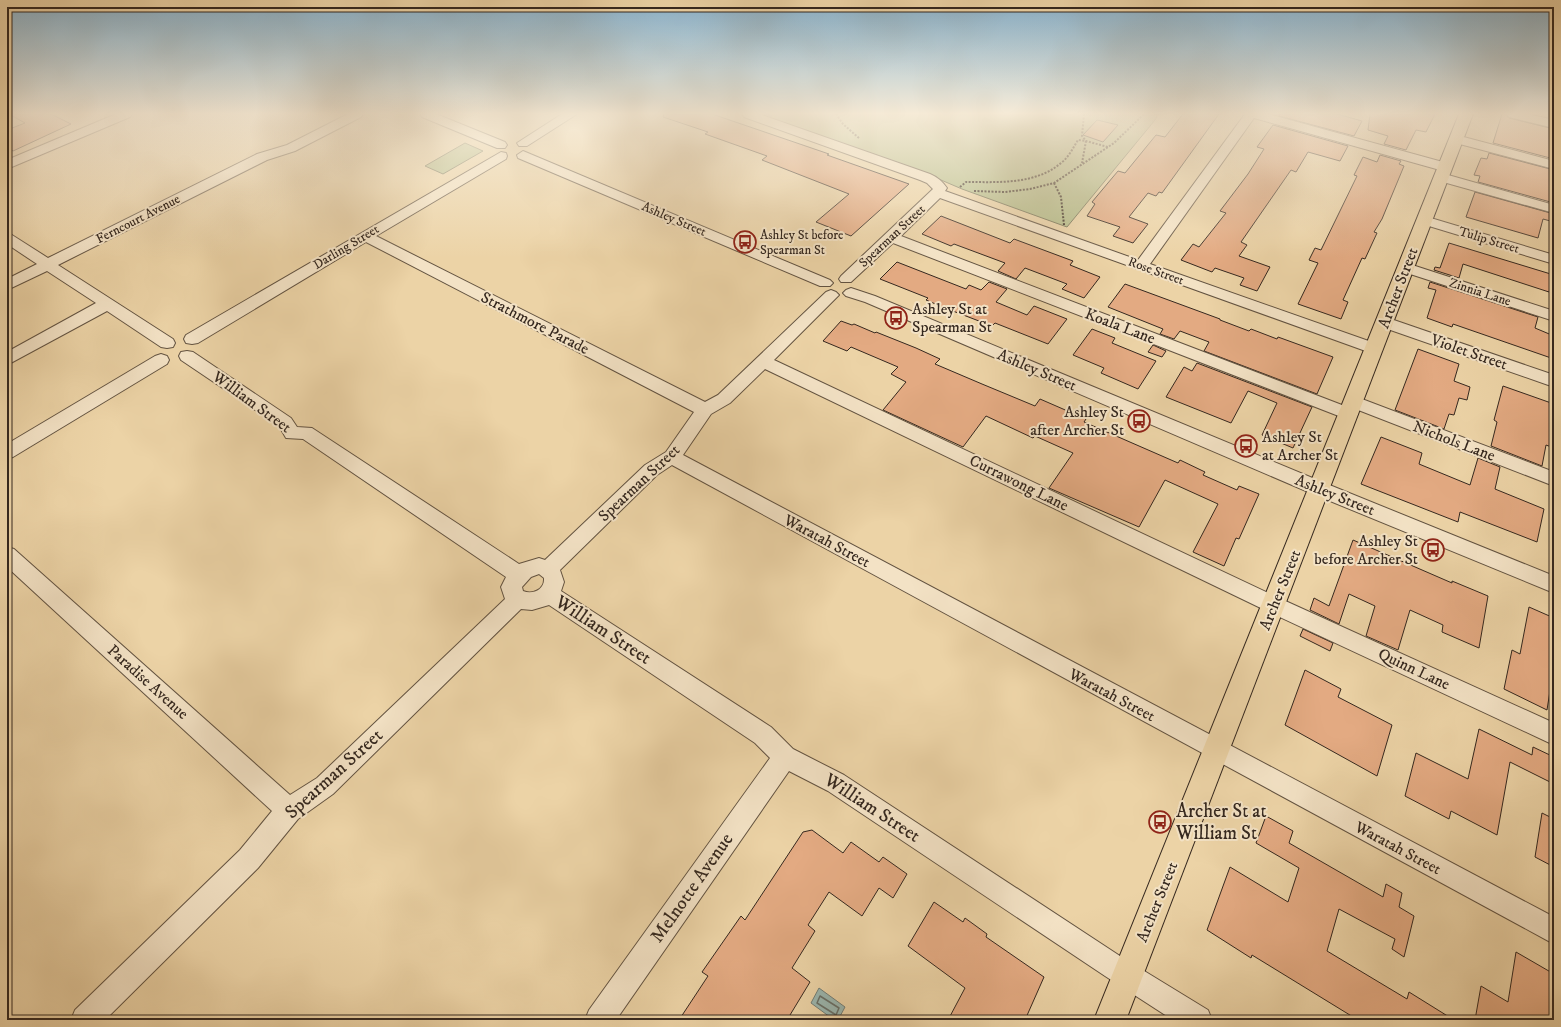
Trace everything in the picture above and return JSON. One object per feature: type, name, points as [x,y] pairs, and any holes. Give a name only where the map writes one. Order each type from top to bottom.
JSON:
[{"type":"main road","name":"Archer Street","points":[[1110,1020],[1320,489],[1447,162]]},
{"type":"street","name":"Ferncourt Avenue","points":[[7,285],[252,162]]},
{"type":"street","name":"Darling Street","points":[[189,348],[484,162]]},
{"type":"street","name":"Ashley Street","points":[[551,162],[828,289]]},
{"type":"street","name":"Rose Street","points":[[883,162],[925,177],[938,189],[1057,235],[1374,349]]},
{"type":"street","points":[[1141,266],[1216,162]]},
{"type":"street","points":[[1410,162],[1554,209]]},
{"type":"street","points":[[1539,162],[1554,166]]},
{"type":"street","name":"Spearman Street","points":[[848,286],[891,237],[938,189]]},
{"type":"street","name":"Tulip Street","points":[[1424,220],[1554,260]]},
{"type":"street","name":"Strathmore Parade","points":[[365,236],[705,410]]},
{"type":"street","name":"Koala Lane","points":[[891,237],[1351,408]]},
{"type":"street","points":[[7,238],[167,343]]},
{"type":"street","name":"Zinnia Lane","points":[[1406,268],[1554,316]]},
{"type":"street","points":[[828,289],[834,278],[848,286]]},
{"type":"street","name":"Ashley Street","points":[[848,286],[870,299],[1320,489],[1554,585]]},
{"type":"street","name":"Spearman Street","points":[[548,569],[651,470],[672,457],[705,410],[724,399],[763,361],[828,289]]},
{"type":"street","points":[[7,359],[107,304]]},
{"type":"street","name":"Violet Street","points":[[1385,322],[1554,381]]},
{"type":"street","points":[[7,452],[161,360],[176,361],[189,348],[180,338],[167,343],[159,350],[158,357],[161,360]]},
{"type":"street","name":"William Street","points":[[189,348],[285,422],[292,432],[306,433],[518,574]]},
{"type":"street","name":"Currawong Lane","points":[[763,361],[1274,605]]},
{"type":"street","name":"Nichols Lane","points":[[1351,408],[1554,479]]},
{"type":"street","name":"Waratah Street","points":[[672,457],[1554,931]]},
{"type":"street","name":"Paradise Avenue","points":[[7,555],[289,810]]},
{"type":"street","points":[[533,567],[548,569],[553,574],[555,581],[553,588],[549,594],[543,598],[530,602],[518,599],[512,592],[512,587],[518,574],[533,567]]},
{"type":"street","name":"William Street","points":[[549,594],[763,735],[785,757],[801,763],[836,783],[1128,976],[1198,1020]]},
{"type":"street","name":"Spearman Street","points":[[86,1020],[249,859],[289,810],[325,786],[518,599]]},
{"type":"street","name":"Quinn Lane","points":[[1274,605],[1554,734]]},
{"type":"street","name":"Melnotte Avenue","points":[[598,1020],[785,757]]},
{"type":"path","points":[[961,188],[966,182],[1016,180],[1043,174],[1062,162]]},
{"type":"path","points":[[973,190],[1005,192],[1030,189],[1054,183],[1070,174],[1082,163]]},
{"type":"path","points":[[1054,183],[1061,197],[1064,225],[1057,235]]},
{"type":"path","points":[[938,189],[967,189]]},
{"type":"green space","points":[[432,162],[464,162],[443,174],[425,166]]},
{"type":"green space","points":[[895,162],[1121,162],[1067,227],[962,189]]},
{"type":"water","points":[[819,988],[845,1007],[838,1020],[834,1020],[811,1003]]},
{"type":"building","points":[[767,162],[847,162],[909,184],[851,236],[816,222],[849,194]]},
{"type":"building","points":[[1134,162],[1184,162],[1162,193],[1159,192],[1156,196],[1148,193],[1129,217],[1148,224],[1133,243],[1113,236],[1120,227],[1087,216],[1095,204],[1092,202],[1118,171],[1125,173]]},
{"type":"building","points":[[1256,162],[1302,162],[1296,172],[1291,170],[1241,242],[1247,245],[1239,256],[1270,267],[1257,291],[1240,285],[1244,278],[1215,268],[1212,272],[1181,260],[1193,244],[1199,247],[1226,213],[1220,211]]},
{"type":"building","points":[[1361,162],[1400,162],[1399,164],[1404,166],[1382,219],[1374,232],[1377,233],[1365,259],[1362,258],[1343,300],[1348,302],[1341,319],[1298,304],[1318,263],[1309,260],[1315,248],[1321,250],[1357,176],[1354,175]]},
{"type":"building","points":[[1479,162],[1523,162],[1554,170],[1554,203],[1478,182],[1480,176],[1474,175]]},
{"type":"building","points":[[1475,192],[1554,214],[1554,222],[1543,219],[1538,238],[1466,217]]},
{"type":"building","points":[[941,216],[1010,243],[1014,239],[1073,261],[1070,265],[1100,277],[1084,298],[1062,289],[1067,284],[1025,268],[1016,279],[998,271],[1005,263],[954,244],[951,246],[922,234]]},
{"type":"building","points":[[1449,243],[1554,275],[1549,292],[1463,264],[1459,278],[1434,270],[1435,267],[1440,268]]},
{"type":"building","points":[[897,262],[966,289],[969,285],[981,290],[989,282],[1007,289],[996,302],[1027,315],[1034,306],[1067,319],[1048,344],[995,323],[992,326],[945,308],[926,300],[928,298],[880,279]]},
{"type":"building","points":[[1430,282],[1538,317],[1535,328],[1554,336],[1554,359],[1453,324],[1452,327],[1427,318],[1436,290],[1428,288]]},
{"type":"building","points":[[1125,284],[1249,331],[1251,329],[1277,339],[1278,337],[1333,357],[1317,394],[1204,351],[1209,342],[1180,331],[1174,339],[1160,334],[1163,329],[1108,307]]},
{"type":"building","points":[[841,321],[852,325],[854,324],[916,348],[940,359],[935,364],[1035,406],[1040,399],[1086,419],[1084,422],[1178,463],[1180,460],[1205,472],[1203,475],[1237,490],[1239,486],[1259,494],[1239,539],[1236,538],[1224,566],[1193,552],[1218,504],[1165,480],[1139,527],[1049,488],[1073,453],[1035,436],[1033,438],[986,416],[963,447],[883,410],[906,382],[891,374],[898,367],[851,347],[847,351],[823,341]]},
{"type":"building","points":[[1092,329],[1115,338],[1112,343],[1156,361],[1138,389],[1101,373],[1104,368],[1073,355]]},
{"type":"building","points":[[1153,345],[1166,351],[1162,357],[1148,352]]},
{"type":"building","points":[[1418,349],[1459,364],[1454,381],[1470,387],[1467,400],[1459,398],[1454,415],[1449,414],[1444,429],[1395,410]]},
{"type":"building","points":[[1197,363],[1312,407],[1293,448],[1262,435],[1277,403],[1248,391],[1231,423],[1166,397],[1184,367],[1192,371]]},
{"type":"building","points":[[1503,386],[1554,404],[1554,448],[1546,445],[1542,466],[1491,446],[1497,422],[1494,420]]},
{"type":"building","points":[[1381,437],[1422,453],[1419,464],[1470,485],[1478,458],[1500,467],[1495,489],[1544,509],[1537,542],[1460,512],[1458,522],[1361,484]]},
{"type":"building","points":[[1353,540],[1452,583],[1452,581],[1488,596],[1479,648],[1442,632],[1443,625],[1410,610],[1398,650],[1366,636],[1375,606],[1349,594],[1339,624],[1310,610],[1314,598],[1329,606]]},
{"type":"building","points":[[1529,607],[1554,618],[1554,665],[1547,710],[1504,689],[1512,650],[1520,654]]},
{"type":"building","points":[[1303,629],[1333,643],[1330,651],[1300,636]]},
{"type":"building","points":[[1305,670],[1341,689],[1338,697],[1392,725],[1377,776],[1285,725]]},
{"type":"building","points":[[1479,729],[1532,755],[1533,747],[1554,757],[1554,784],[1510,762],[1497,835],[1451,811],[1449,819],[1405,796],[1416,753],[1468,779]]},
{"type":"building","points":[[1542,813],[1554,819],[1554,867],[1535,857]]},
{"type":"building","points":[[1266,816],[1293,831],[1289,843],[1383,897],[1386,884],[1402,893],[1399,907],[1414,916],[1404,957],[1392,949],[1395,939],[1339,909],[1327,951],[1407,999],[1409,992],[1454,1020],[1358,1020],[1252,955],[1251,958],[1207,930],[1230,867],[1288,902],[1299,868],[1256,843]]},
{"type":"building","points":[[812,830],[843,853],[851,842],[879,862],[883,857],[907,874],[893,898],[879,888],[862,916],[829,892],[808,925],[815,931],[792,968],[810,982],[787,1020],[679,1020],[708,976],[702,972],[741,916],[745,920],[803,832]]},
{"type":"building","points":[[934,902],[963,922],[965,918],[987,934],[986,937],[1044,977],[1025,1020],[948,1020],[965,988],[908,946]]},
{"type":"building","points":[[1516,952],[1554,974],[1554,1020],[1475,1020],[1481,986],[1508,1002]]},
{"type":"place","name":"Ashley St before Spearman St","points":[[745,242]]},
{"type":"place","name":"Ashley St at Spearman St","points":[[896,318]]},
{"type":"place","name":"Ashley St after Archer St","points":[[1139,421]]},
{"type":"place","name":"Ashley St at Archer St","points":[[1246,446]]},
{"type":"place","name":"Ashley St before Archer St","points":[[1433,550]]},
{"type":"place","name":"Archer St at William St","points":[[1160,822]]}]
